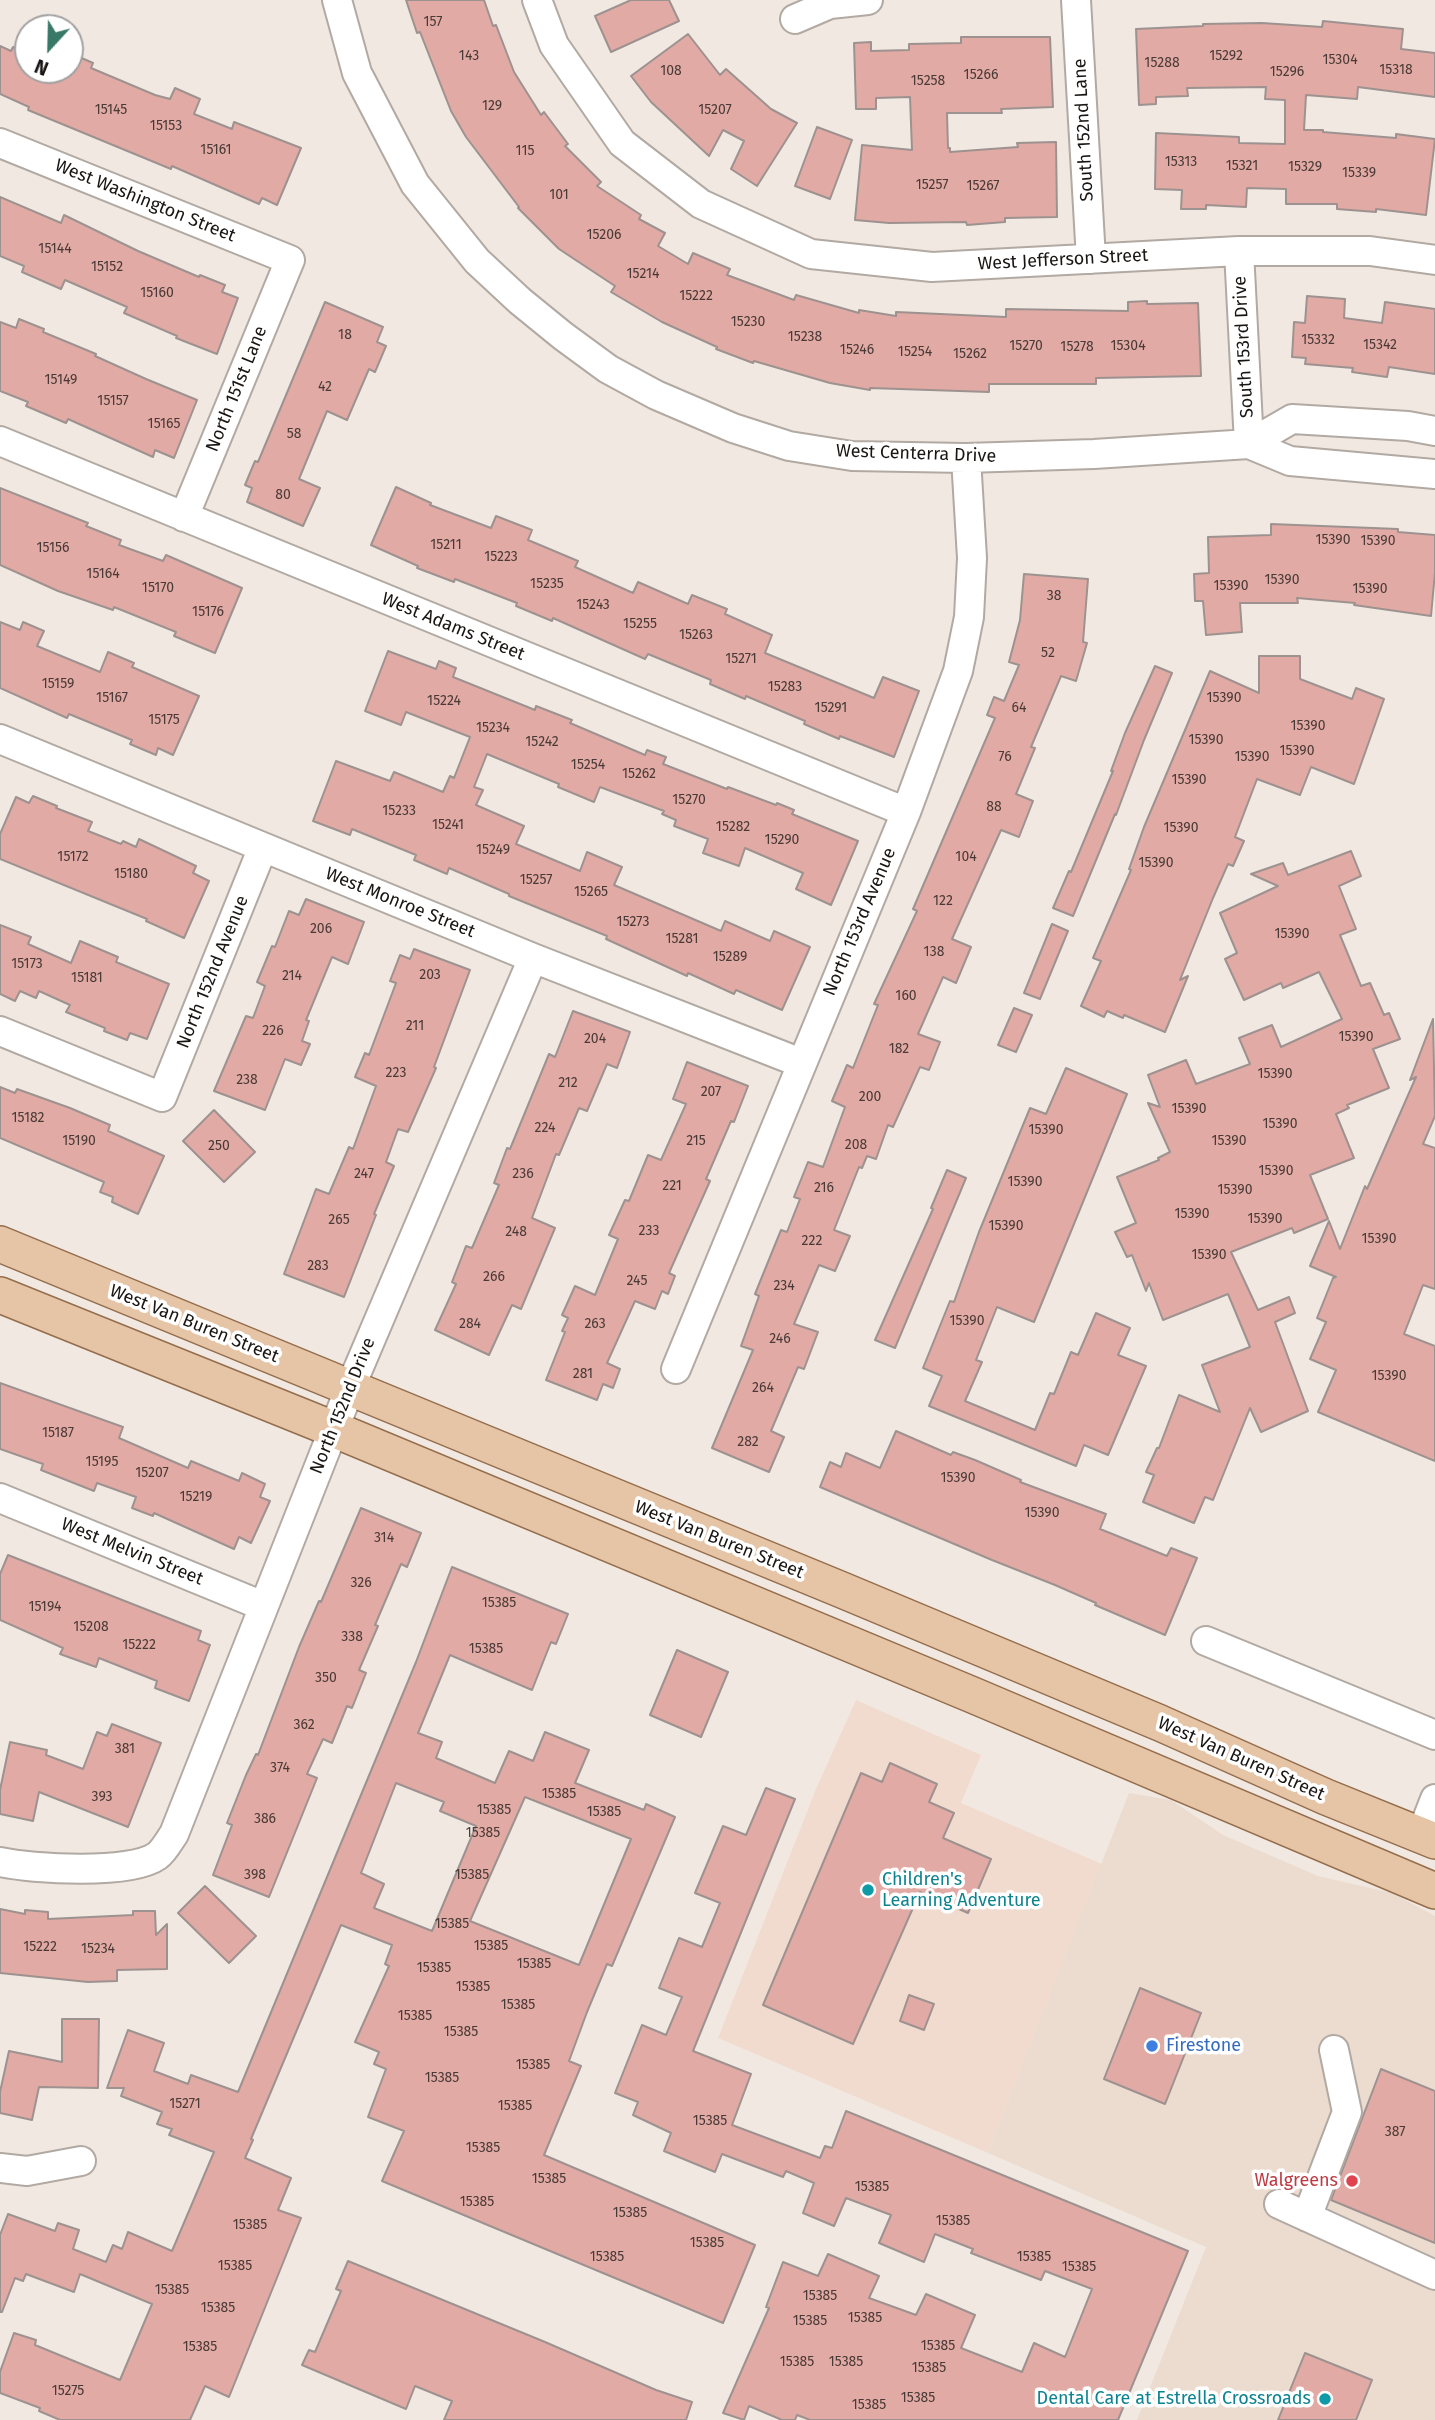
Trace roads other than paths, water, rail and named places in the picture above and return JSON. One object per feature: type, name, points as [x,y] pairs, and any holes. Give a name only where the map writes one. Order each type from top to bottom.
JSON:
[{"type":"main road","name":"West Van Buren Street","points":[[0,1244],[1160,1723],[1326,1797],[1428,1838]]},
{"type":"main road","points":[[0,1295],[333,1429],[1435,1891]]},
{"type":"main road","points":[[1142,1768],[1160,1723]]},
{"type":"street","name":"West Centerra Drive","points":[[337,0],[357,72],[415,184],[477,261],[520,301],[608,369],[656,395],[733,428],[789,446],[852,456],[966,458],[1094,454],[1249,444],[1290,461],[1435,474]]},
{"type":"street","name":"West Jefferson Street","points":[[537,0],[554,45],[622,143],[701,204],[811,254],[932,267],[1239,251],[1370,251],[1435,260]]},
{"type":"street","points":[[795,19],[830,4],[868,0]]},
{"type":"street","name":"South 152nd Lane","points":[[1076,0],[1091,259]]},
{"type":"street","name":"West Washington Street","points":[[0,143],[290,260]]},
{"type":"street","name":"South 153rd Drive","points":[[1239,251],[1249,444]]},
{"type":"street","name":"North 151st Lane","points":[[184,517],[290,260]]},
{"type":"street","name":"West Centerra Drive","points":[[1249,444],[1292,419],[1408,426],[1435,431]]},
{"type":"street","name":"West Adams Street","points":[[0,441],[906,812]]},
{"type":"street","name":"North 153rd Avenue","points":[[676,1369],[906,812],[958,671],[969,617],[972,558],[966,458]]},
{"type":"street","name":"West Monroe Street","points":[[0,739],[533,958],[801,1063]]},
{"type":"street","name":"North 152nd Avenue","points":[[0,1031],[162,1097],[263,847]]},
{"type":"street","name":"North 152nd Drive","points":[[0,1862],[20,1867],[112,1868],[141,1864],[159,1855],[174,1835],[333,1429],[533,958]]},
{"type":"street","name":"West Melvin Street","points":[[0,1498],[264,1606]]},
{"type":"street","points":[[1206,1641],[1435,1735]]},
{"type":"street","points":[[1428,1838],[1435,1799]]},
{"type":"street","points":[[1307,2217],[1347,2112],[1334,2050]]},
{"type":"street","points":[[0,2168],[27,2171],[82,2161]]},
{"type":"street","points":[[1279,2204],[1435,2275]]},
{"type":"place","name":"Children's Learning Adventure","points":[[868,1890]]},
{"type":"place","name":"Firestone","points":[[1152,2046]]},
{"type":"place","name":"Walgreens","points":[[1352,2181]]},
{"type":"place","name":"Dental Care at Estrella Crossroads","points":[[1325,2399]]}]
